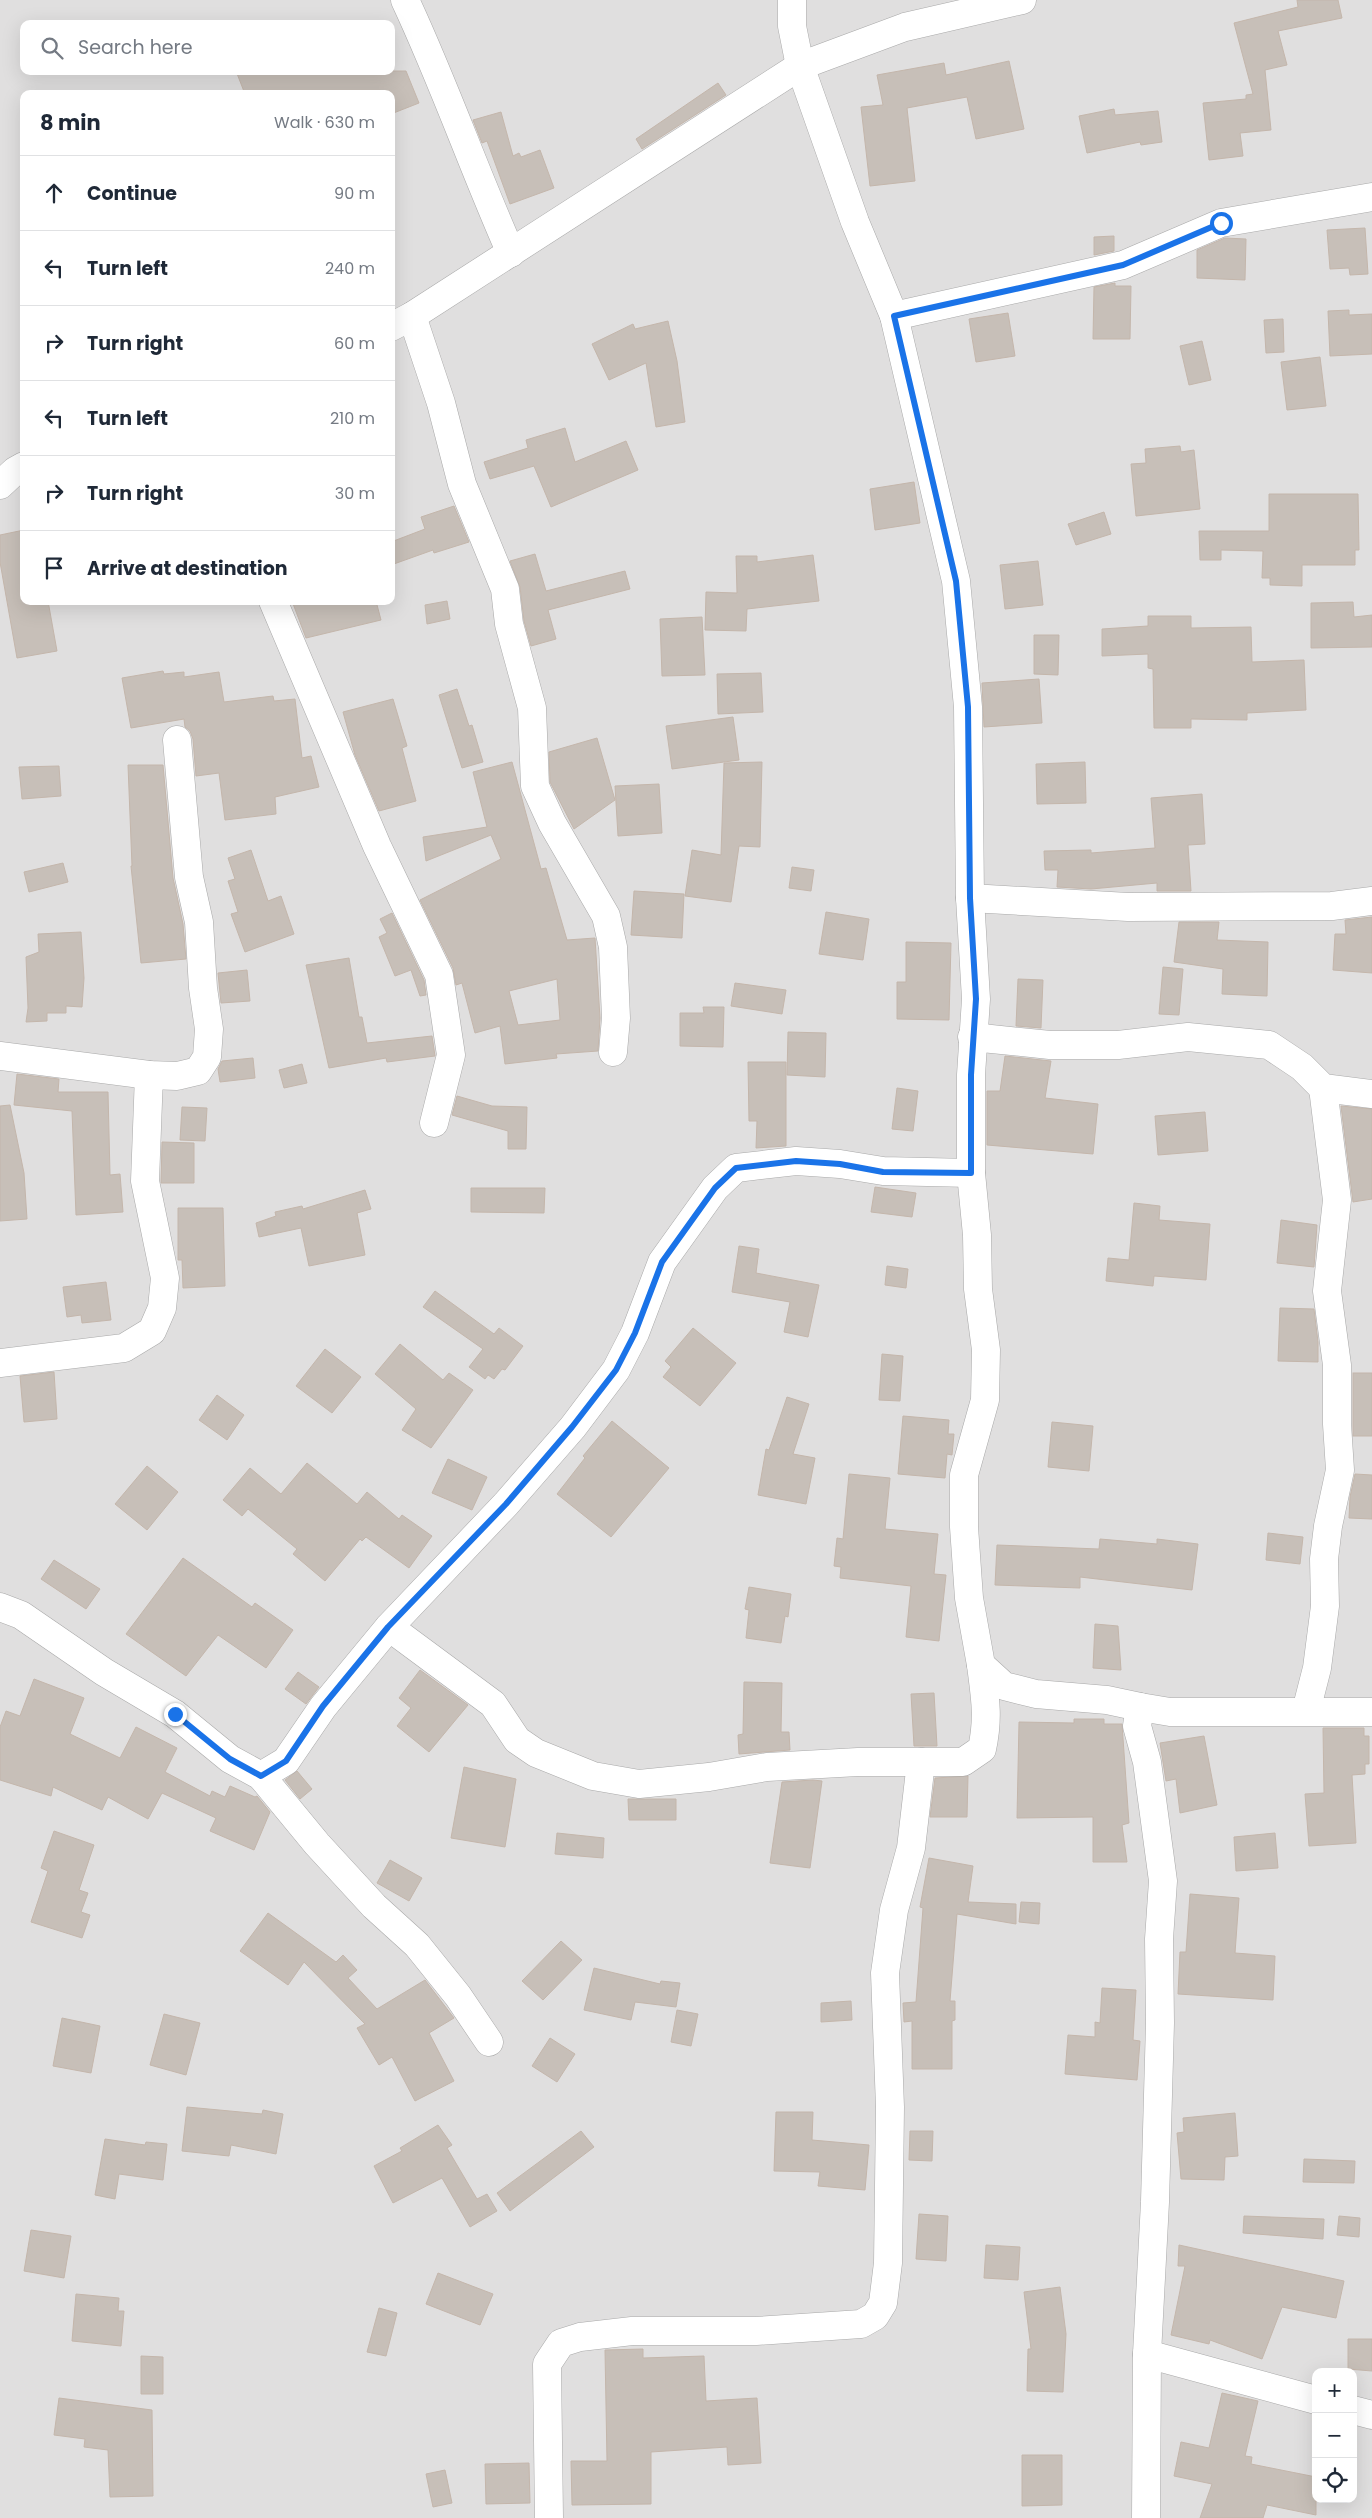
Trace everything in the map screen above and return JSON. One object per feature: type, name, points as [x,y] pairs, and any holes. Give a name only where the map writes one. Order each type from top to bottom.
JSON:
[{"type":"street","points":[[405,0],[425,43],[484,193],[511,253]]},
{"type":"street","points":[[388,1627],[493,1704],[517,1740],[536,1753],[593,1776],[639,1784],[709,1777],[767,1767],[858,1762],[963,1762],[982,1749],[988,1715],[969,1598],[964,1527],[964,1475],[985,1400],[986,1350],[978,1289],[977,1235],[971,1173],[972,1037],[976,999],[970,898],[968,707],[956,581],[894,316],[856,222],[800,66],[792,26],[792,0]]},
{"type":"street","points":[[613,1052],[616,1018],[613,947],[606,916],[552,823],[535,786],[532,708],[509,624],[505,589],[462,484],[441,403],[402,322],[800,66],[905,27],[1022,0]]},
{"type":"street","points":[[894,316],[1123,265],[1221,223],[1372,197]]},
{"type":"street","points":[[0,485],[20,468]]},
{"type":"street","points":[[275,605],[378,846],[440,975],[451,1055],[434,1123]]},
{"type":"street","points":[[0,1056],[149,1075],[177,1076],[198,1071],[207,1057],[209,1029],[203,988],[200,922],[189,877],[177,740]]},
{"type":"street","points":[[970,898],[1128,907],[1332,906],[1372,901]]},
{"type":"street","points":[[972,1037],[1050,1045],[1118,1045],[1188,1038],[1269,1044],[1302,1067],[1323,1088],[1337,1200],[1327,1291],[1337,1364],[1337,1424],[1340,1470],[1328,1526],[1324,1559],[1325,1606],[1317,1668],[1306,1711]]},
{"type":"street","points":[[0,1363],[124,1348],[152,1331],[162,1308],[165,1278],[145,1181],[149,1075]]},
{"type":"street","points":[[1323,1088],[1372,1094]]},
{"type":"street","points":[[261,1776],[286,1761],[323,1706],[388,1627],[506,1504],[611,1378],[635,1333],[662,1262],[715,1188],[736,1168],[796,1161],[840,1164],[883,1172],[971,1173]]},
{"type":"street","points":[[0,1607],[21,1615],[104,1672],[175,1714],[230,1759],[261,1776],[317,1844],[374,1906],[417,1945],[458,1996],[489,2042]]},
{"type":"street","points":[[981,1665],[1004,1686],[1036,1694],[1107,1700],[1170,1712],[1372,1712]]},
{"type":"street","points":[[1140,1707],[1137,1726],[1147,1762],[1163,1881],[1159,1939],[1160,2023],[1155,2202],[1147,2354],[1146,2518]]},
{"type":"street","points":[[549,2518],[547,2364],[561,2343],[580,2337],[632,2331],[756,2331],[861,2324],[875,2316],[883,2303],[888,2262],[890,2107],[885,1973],[894,1910],[911,1848],[921,1762]]},
{"type":"street","points":[[1147,2354],[1312,2399]]},
{"type":"street","points":[[1357,2411],[1372,2415]]},
{"type":"shaded area","points":[[0,0],[1372,0],[1372,2518],[0,2518]]},
{"type":"building","points":[[1297,0],[1338,0],[1342,18],[1278,31],[1287,65],[1265,70],[1271,130],[1240,133],[1243,156],[1209,160],[1203,103],[1246,99],[1246,95],[1253,94],[1234,23],[1298,7]]},
{"type":"building","points":[[1009,61],[1024,129],[976,139],[967,97],[907,108],[915,181],[870,186],[861,107],[883,105],[877,75],[944,63],[946,75]]},
{"type":"building","points":[[395,71],[406,71],[419,103],[395,112],[395,90],[243,90],[238,75],[395,75]]},
{"type":"building","points":[[718,83],[726,95],[642,149],[636,139]]},
{"type":"building","points":[[1114,109],[1115,115],[1158,111],[1162,142],[1141,145],[1140,142],[1087,153],[1079,116]]},
{"type":"building","points":[[501,112],[513,156],[519,153],[521,157],[540,150],[554,188],[510,204],[487,141],[482,143],[473,120]]},
{"type":"building","points":[[1365,228],[1368,274],[1350,275],[1349,268],[1330,269],[1327,230]]},
{"type":"building","points":[[1114,236],[1114,251],[1094,255],[1094,237]]},
{"type":"building","points":[[1225,238],[1246,239],[1245,280],[1197,278],[1197,250]]},
{"type":"building","points":[[1115,283],[1115,286],[1131,286],[1130,339],[1093,339],[1094,287]]},
{"type":"building","points":[[1349,310],[1349,315],[1372,314],[1372,354],[1330,356],[1328,311]]},
{"type":"building","points":[[1008,313],[1015,356],[976,362],[969,319]]},
{"type":"building","points":[[1283,319],[1284,352],[1266,353],[1264,320]]},
{"type":"building","points":[[668,321],[677,361],[685,422],[656,427],[646,363],[609,380],[592,344],[633,324],[635,329]]},
{"type":"building","points":[[1202,341],[1211,380],[1189,385],[1180,346]]},
{"type":"building","points":[[1320,357],[1326,406],[1287,410],[1281,362]]},
{"type":"building","points":[[565,428],[575,462],[626,441],[638,470],[551,507],[534,466],[490,479],[484,462],[528,448],[526,440]]},
{"type":"building","points":[[1180,446],[1181,452],[1194,450],[1200,509],[1136,516],[1131,464],[1146,463],[1145,449]]},
{"type":"building","points":[[914,482],[920,523],[875,530],[870,489]]},
{"type":"building","points":[[1269,494],[1358,494],[1359,550],[1355,550],[1355,565],[1302,565],[1302,586],[1270,585],[1270,578],[1262,578],[1263,551],[1221,550],[1221,560],[1200,560],[1199,531],[1269,531]]},
{"type":"building","points":[[454,506],[469,542],[434,553],[433,550],[395,564],[395,540],[425,529],[421,517]]},
{"type":"building","points":[[1104,512],[1111,534],[1076,545],[1068,524]]},
{"type":"building","points":[[20,531],[20,605],[49,605],[57,651],[17,658],[0,562],[0,535]]},
{"type":"building","points":[[535,554],[546,591],[625,571],[630,589],[548,610],[556,639],[531,646],[524,621],[520,587],[510,561]]},
{"type":"building","points":[[813,555],[819,601],[747,609],[746,631],[705,630],[706,592],[737,593],[736,556],[757,556],[757,562]]},
{"type":"building","points":[[1038,561],[1043,605],[1005,609],[1000,565]]},
{"type":"building","points":[[447,601],[450,619],[427,624],[425,605]]},
{"type":"building","points":[[1353,602],[1354,617],[1372,615],[1372,647],[1311,648],[1311,603]]},
{"type":"building","points":[[294,605],[377,605],[381,620],[306,638]]},
{"type":"building","points":[[1148,616],[1191,616],[1191,628],[1251,627],[1252,662],[1304,660],[1306,710],[1247,713],[1247,720],[1191,719],[1191,728],[1154,728],[1153,669],[1148,668],[1148,654],[1102,656],[1102,629],[1148,626]]},
{"type":"building","points":[[702,617],[705,675],[662,676],[660,619]]},
{"type":"building","points":[[1034,635],[1059,635],[1058,675],[1034,674]]},
{"type":"building","points":[[163,671],[164,674],[184,672],[184,677],[219,672],[224,702],[273,696],[274,701],[295,699],[302,758],[311,756],[319,787],[275,797],[276,814],[225,820],[219,773],[196,776],[193,739],[190,731],[185,727],[184,719],[131,728],[122,678]]},
{"type":"building","points":[[761,673],[763,712],[718,714],[717,674]]},
{"type":"building","points":[[1039,679],[1042,723],[984,727],[982,683]]},
{"type":"building","points":[[457,689],[469,726],[472,725],[483,762],[462,768],[439,695]]},
{"type":"building","points":[[393,699],[407,746],[402,748],[416,801],[379,811],[355,755],[343,712]]},
{"type":"building","points":[[733,717],[739,760],[672,769],[666,726]]},
{"type":"building","points":[[597,738],[615,800],[574,829],[550,782],[549,752]]},
{"type":"building","points":[[512,762],[541,869],[546,868],[567,940],[595,938],[600,1018],[598,1051],[556,1054],[557,1058],[505,1064],[500,1026],[475,1033],[462,983],[456,985],[453,968],[420,900],[501,859],[491,835],[426,861],[423,837],[487,827],[473,772]],"holes":[[[557,979],[560,1020],[518,1025],[509,991]]]},
{"type":"building","points":[[762,762],[760,847],[739,846],[731,902],[685,896],[692,850],[721,855],[724,763]]},
{"type":"building","points":[[1085,762],[1086,803],[1037,804],[1036,764]]},
{"type":"building","points":[[128,765],[163,765],[173,878],[183,924],[186,959],[141,963],[131,866]]},
{"type":"building","points":[[59,766],[61,796],[22,799],[19,767]]},
{"type":"building","points":[[659,784],[662,833],[618,836],[615,786]]},
{"type":"building","points":[[1202,794],[1205,844],[1188,845],[1191,891],[1157,891],[1157,883],[1091,889],[1057,887],[1058,870],[1045,870],[1044,851],[1091,850],[1091,853],[1155,848],[1151,798]]},
{"type":"building","points":[[251,850],[268,901],[281,896],[294,934],[245,952],[231,914],[238,912],[228,881],[235,879],[228,858]]},
{"type":"building","points":[[63,863],[68,882],[29,892],[24,872]]},
{"type":"building","points":[[792,867],[814,870],[811,891],[789,888]]},
{"type":"building","points":[[634,891],[684,894],[682,938],[631,935]]},
{"type":"building","points":[[826,912],[869,919],[863,960],[819,954]]},
{"type":"building","points":[[392,913],[424,980],[426,995],[420,996],[411,970],[395,976],[379,937],[387,933],[380,919]]},
{"type":"building","points":[[1372,917],[1372,973],[1333,970],[1335,934],[1346,934],[1345,920]]},
{"type":"building","points":[[1179,922],[1219,922],[1217,940],[1268,942],[1267,996],[1222,994],[1223,969],[1174,962]]},
{"type":"building","points":[[81,932],[84,978],[82,1007],[66,1006],[66,1013],[47,1013],[47,1021],[26,1022],[28,1008],[26,957],[39,952],[38,934]]},
{"type":"building","points":[[906,942],[951,943],[949,1020],[897,1019],[897,982],[906,982]]},
{"type":"building","points":[[349,958],[359,1017],[362,1017],[367,1043],[432,1036],[435,1056],[387,1062],[386,1058],[329,1068],[306,965]]},
{"type":"building","points":[[1163,967],[1183,969],[1179,1015],[1159,1014]]},
{"type":"building","points":[[247,970],[250,1001],[221,1003],[218,973]]},
{"type":"building","points":[[1018,979],[1043,980],[1041,1028],[1016,1026]]},
{"type":"building","points":[[735,983],[786,990],[782,1014],[731,1006]]},
{"type":"building","points":[[703,1007],[724,1007],[723,1047],[680,1046],[680,1013],[704,1013]]},
{"type":"building","points":[[788,1032],[826,1033],[825,1077],[787,1075]]},
{"type":"building","points":[[1005,1056],[1051,1061],[1045,1098],[1098,1104],[1093,1154],[987,1145],[987,1091],[1000,1091]]},
{"type":"building","points":[[253,1058],[255,1078],[220,1082],[218,1069],[222,1061]]},
{"type":"building","points":[[748,1062],[786,1062],[786,1146],[756,1148],[757,1121],[749,1121]]},
{"type":"building","points":[[302,1064],[307,1083],[284,1088],[279,1070]]},
{"type":"building","points":[[17,1074],[59,1079],[58,1092],[108,1092],[110,1175],[120,1174],[123,1212],[76,1215],[72,1111],[14,1105]]},
{"type":"building","points":[[897,1088],[918,1091],[913,1131],[892,1129]]},
{"type":"building","points":[[457,1096],[492,1106],[527,1107],[526,1149],[508,1149],[508,1131],[452,1115]]},
{"type":"building","points":[[10,1105],[24,1173],[27,1219],[0,1221],[0,1106]]},
{"type":"building","points":[[1341,1106],[1372,1109],[1372,1199],[1353,1202]]},
{"type":"building","points":[[182,1107],[207,1108],[205,1141],[180,1140]]},
{"type":"building","points":[[1205,1112],[1208,1151],[1158,1155],[1155,1116]]},
{"type":"building","points":[[162,1142],[194,1143],[194,1183],[161,1183]]},
{"type":"building","points":[[875,1187],[916,1193],[912,1217],[871,1212]]},
{"type":"building","points":[[471,1188],[545,1188],[544,1213],[471,1212]]},
{"type":"building","points":[[365,1190],[371,1209],[357,1213],[365,1255],[309,1266],[301,1228],[259,1237],[256,1223],[276,1216],[275,1212],[302,1206],[303,1209]]},
{"type":"building","points":[[1134,1203],[1160,1206],[1159,1220],[1210,1224],[1206,1280],[1154,1276],[1153,1286],[1106,1281],[1108,1258],[1129,1260]]},
{"type":"building","points":[[178,1208],[223,1208],[225,1286],[183,1288],[182,1260],[178,1260]]},
{"type":"building","points":[[1281,1220],[1317,1225],[1314,1267],[1277,1263]]},
{"type":"building","points":[[739,1246],[759,1249],[756,1273],[819,1285],[808,1337],[784,1332],[790,1302],[732,1292]]},
{"type":"building","points":[[887,1266],[908,1269],[906,1288],[885,1285]]},
{"type":"building","points":[[106,1282],[111,1320],[82,1323],[81,1315],[67,1317],[63,1287]]},
{"type":"building","points":[[435,1291],[494,1334],[499,1328],[523,1346],[505,1370],[502,1369],[494,1379],[488,1375],[485,1379],[469,1367],[483,1349],[423,1307]]},
{"type":"building","points":[[1280,1308],[1314,1309],[1318,1342],[1318,1362],[1278,1361]]},
{"type":"building","points":[[693,1328],[736,1363],[700,1406],[663,1377],[671,1367],[665,1361]]},
{"type":"building","points":[[400,1344],[443,1380],[449,1373],[473,1390],[431,1448],[402,1430],[416,1409],[375,1374]]},
{"type":"building","points":[[325,1349],[361,1377],[332,1413],[296,1386]]},
{"type":"building","points":[[882,1354],[903,1356],[900,1401],[879,1400]]},
{"type":"building","points":[[54,1372],[57,1419],[24,1422],[20,1376]]},
{"type":"building","points":[[1353,1373],[1372,1373],[1372,1436],[1353,1436]]},
{"type":"building","points":[[217,1395],[244,1415],[227,1440],[199,1420]]},
{"type":"building","points":[[787,1397],[809,1404],[793,1454],[815,1458],[806,1504],[758,1495],[766,1449],[769,1450]]},
{"type":"building","points":[[903,1416],[949,1420],[948,1434],[954,1434],[952,1455],[947,1454],[945,1478],[898,1474]]},
{"type":"building","points":[[612,1421],[669,1468],[611,1537],[557,1494],[585,1458],[583,1456]]},
{"type":"building","points":[[1052,1422],[1093,1426],[1089,1471],[1048,1467]]},
{"type":"building","points":[[448,1459],[487,1477],[472,1510],[432,1493]]},
{"type":"building","points":[[307,1463],[357,1504],[367,1492],[399,1519],[402,1515],[432,1536],[409,1568],[366,1537],[362,1541],[360,1539],[325,1581],[293,1554],[297,1549],[248,1509],[242,1516],[223,1500],[250,1468],[281,1494]]},
{"type":"building","points":[[147,1466],[178,1492],[147,1530],[115,1504]]},
{"type":"building","points":[[849,1474],[890,1478],[885,1529],[938,1534],[934,1574],[946,1575],[939,1641],[906,1637],[911,1586],[840,1578],[841,1567],[834,1566],[837,1538],[843,1539]]},
{"type":"building","points":[[1355,1474],[1372,1475],[1372,1519],[1349,1518],[1350,1497]]},
{"type":"building","points":[[1268,1533],[1303,1537],[1300,1564],[1266,1560]]},
{"type":"building","points":[[1100,1539],[1157,1544],[1157,1539],[1198,1544],[1192,1590],[1080,1577],[1080,1588],[995,1585],[997,1545],[1099,1549]]},
{"type":"building","points":[[183,1558],[252,1607],[255,1603],[293,1630],[266,1668],[218,1635],[186,1676],[126,1634]]},
{"type":"building","points":[[54,1560],[100,1589],[86,1609],[41,1579]]},
{"type":"building","points":[[749,1587],[791,1594],[788,1617],[785,1616],[781,1643],[746,1638],[749,1610],[745,1609]]},
{"type":"building","points":[[1095,1624],[1118,1626],[1121,1670],[1093,1668]]},
{"type":"building","points":[[420,1670],[468,1705],[429,1752],[397,1726],[411,1708],[399,1698]]},
{"type":"building","points":[[298,1672],[319,1687],[306,1704],[285,1689]]},
{"type":"building","points":[[34,1679],[84,1698],[70,1734],[120,1758],[136,1727],[177,1748],[165,1772],[210,1796],[212,1791],[225,1797],[230,1786],[255,1797],[257,1796],[270,1812],[254,1850],[210,1831],[216,1818],[162,1793],[148,1819],[108,1797],[102,1810],[53,1787],[51,1796],[0,1780],[0,1727],[6,1711],[20,1716]]},
{"type":"building","points":[[744,1682],[782,1683],[781,1732],[789,1732],[790,1750],[739,1754],[738,1735],[743,1734]]},
{"type":"building","points":[[934,1693],[937,1746],[914,1746],[911,1694]]},
{"type":"building","points":[[1074,1719],[1104,1719],[1104,1724],[1122,1724],[1129,1823],[1122,1825],[1127,1862],[1093,1862],[1093,1817],[1017,1818],[1019,1722],[1074,1723]]},
{"type":"building","points":[[1323,1728],[1364,1728],[1364,1736],[1369,1736],[1369,1764],[1365,1764],[1365,1774],[1352,1775],[1356,1843],[1309,1846],[1305,1794],[1324,1793]]},
{"type":"building","points":[[1204,1736],[1217,1805],[1180,1813],[1176,1779],[1166,1781],[1160,1743]]},
{"type":"building","points":[[464,1767],[516,1779],[505,1847],[451,1838]]},
{"type":"building","points":[[297,1771],[312,1789],[300,1799],[285,1780]]},
{"type":"building","points":[[968,1776],[967,1817],[930,1817],[935,1778]]},
{"type":"building","points":[[822,1781],[810,1868],[770,1863],[782,1782]]},
{"type":"building","points":[[628,1799],[676,1799],[676,1820],[629,1820]]},
{"type":"building","points":[[54,1831],[94,1845],[79,1890],[88,1893],[81,1912],[90,1915],[82,1938],[31,1922],[48,1871],[41,1868]]},
{"type":"building","points":[[557,1833],[604,1838],[603,1858],[555,1854]]},
{"type":"building","points":[[1275,1833],[1278,1868],[1236,1871],[1234,1837]]},
{"type":"building","points":[[929,1858],[973,1866],[968,1902],[1016,1904],[1016,1924],[957,1914],[950,2001],[955,2001],[955,2020],[952,2021],[952,2069],[912,2069],[912,2021],[904,2022],[903,2003],[916,2002],[923,1908],[920,1907]]},
{"type":"building","points":[[390,1860],[422,1878],[409,1901],[377,1883]]},
{"type":"building","points":[[1190,1894],[1239,1898],[1235,1953],[1275,1956],[1273,2000],[1178,1994],[1180,1952],[1186,1952]]},
{"type":"building","points":[[1021,1902],[1040,1903],[1039,1924],[1019,1922]]},
{"type":"building","points":[[268,1913],[336,1962],[343,1955],[357,1970],[348,1978],[377,2009],[425,1980],[454,2018],[429,2033],[454,2081],[415,2101],[392,2057],[379,2065],[357,2028],[365,2024],[304,1962],[288,1985],[240,1951]]},
{"type":"building","points":[[561,1941],[582,1960],[543,2000],[522,1981]]},
{"type":"building","points":[[594,1968],[660,1984],[661,1981],[680,1983],[676,2007],[635,2002],[631,2020],[584,2010]]},
{"type":"building","points":[[1102,1988],[1136,1990],[1133,2040],[1140,2041],[1137,2080],[1065,2074],[1068,2035],[1095,2037],[1095,2022],[1100,2023]]},
{"type":"building","points":[[851,2001],[852,2020],[821,2022],[821,2003]]},
{"type":"building","points":[[677,2010],[698,2014],[691,2046],[671,2042]]},
{"type":"building","points":[[164,2014],[200,2023],[186,2075],[150,2065]]},
{"type":"building","points":[[62,2018],[100,2026],[91,2073],[53,2066]]},
{"type":"building","points":[[550,2038],[575,2054],[557,2082],[532,2066]]},
{"type":"building","points":[[187,2107],[262,2114],[263,2110],[283,2114],[276,2154],[231,2145],[229,2156],[182,2151]]},
{"type":"building","points":[[776,2112],[813,2112],[812,2140],[869,2145],[865,2190],[818,2186],[820,2172],[774,2171]]},
{"type":"building","points":[[1235,2113],[1238,2156],[1225,2157],[1224,2180],[1181,2179],[1177,2133],[1184,2132],[1183,2118]]},
{"type":"building","points":[[438,2125],[452,2145],[447,2148],[477,2199],[487,2194],[497,2211],[470,2227],[442,2178],[393,2203],[374,2166],[402,2151],[400,2148]]},
{"type":"building","points":[[581,2131],[594,2147],[510,2211],[497,2193]]},
{"type":"building","points":[[910,2131],[933,2131],[932,2161],[909,2160]]},
{"type":"building","points":[[105,2139],[145,2145],[146,2142],[167,2144],[163,2180],[119,2174],[115,2199],[95,2195]]},
{"type":"building","points":[[1304,2159],[1355,2161],[1354,2183],[1303,2182]]},
{"type":"building","points":[[919,2214],[948,2216],[946,2261],[916,2259]]},
{"type":"building","points":[[1244,2216],[1324,2219],[1323,2239],[1243,2233]]},
{"type":"building","points":[[1339,2216],[1360,2218],[1359,2237],[1337,2235]]},
{"type":"building","points":[[31,2230],[71,2236],[64,2278],[24,2271]]},
{"type":"building","points":[[986,2245],[1020,2247],[1018,2280],[984,2278]]},
{"type":"building","points":[[1179,2245],[1344,2281],[1336,2318],[1282,2307],[1262,2359],[1210,2340],[1209,2344],[1171,2335],[1185,2266],[1178,2266]]},
{"type":"building","points":[[438,2273],[493,2294],[480,2325],[426,2304]]},
{"type":"building","points":[[1060,2287],[1066,2334],[1063,2392],[1027,2391],[1028,2349],[1031,2349],[1024,2292]]},
{"type":"building","points":[[76,2294],[119,2298],[118,2311],[124,2311],[121,2346],[72,2341]]},
{"type":"building","points":[[379,2308],[397,2313],[386,2356],[367,2352]]},
{"type":"building","points":[[1348,2339],[1372,2339],[1372,2371],[1348,2368]]},
{"type":"building","points":[[643,2349],[643,2358],[704,2356],[706,2401],[757,2398],[761,2463],[728,2465],[727,2447],[651,2452],[651,2504],[572,2505],[571,2461],[607,2461],[605,2350]]},
{"type":"building","points":[[141,2356],[163,2357],[163,2394],[141,2394]]},
{"type":"building","points":[[1222,2393],[1258,2401],[1245,2456],[1252,2457],[1251,2464],[1312,2476],[1312,2503],[1316,2503],[1316,2515],[1267,2505],[1263,2518],[1200,2518],[1212,2484],[1174,2476],[1181,2442],[1209,2448]]},
{"type":"building","points":[[59,2398],[152,2410],[153,2496],[110,2497],[108,2450],[84,2447],[85,2439],[54,2435]]},
{"type":"building","points":[[1022,2455],[1062,2455],[1062,2505],[1022,2506]]},
{"type":"building","points":[[529,2463],[530,2503],[486,2504],[485,2464]]},
{"type":"building","points":[[445,2470],[452,2503],[433,2507],[426,2474]]},
{"type":"route","points":[[175,1714],[230,1759],[261,1776],[286,1761],[323,1706],[388,1627],[449,1561],[506,1504],[572,1427],[616,1370],[635,1333],[662,1262],[715,1188],[736,1168],[796,1161],[840,1164],[883,1172],[971,1173],[972,1037],[976,999],[970,898],[968,707],[956,581],[894,316],[1123,265],[1221,223]]}]
